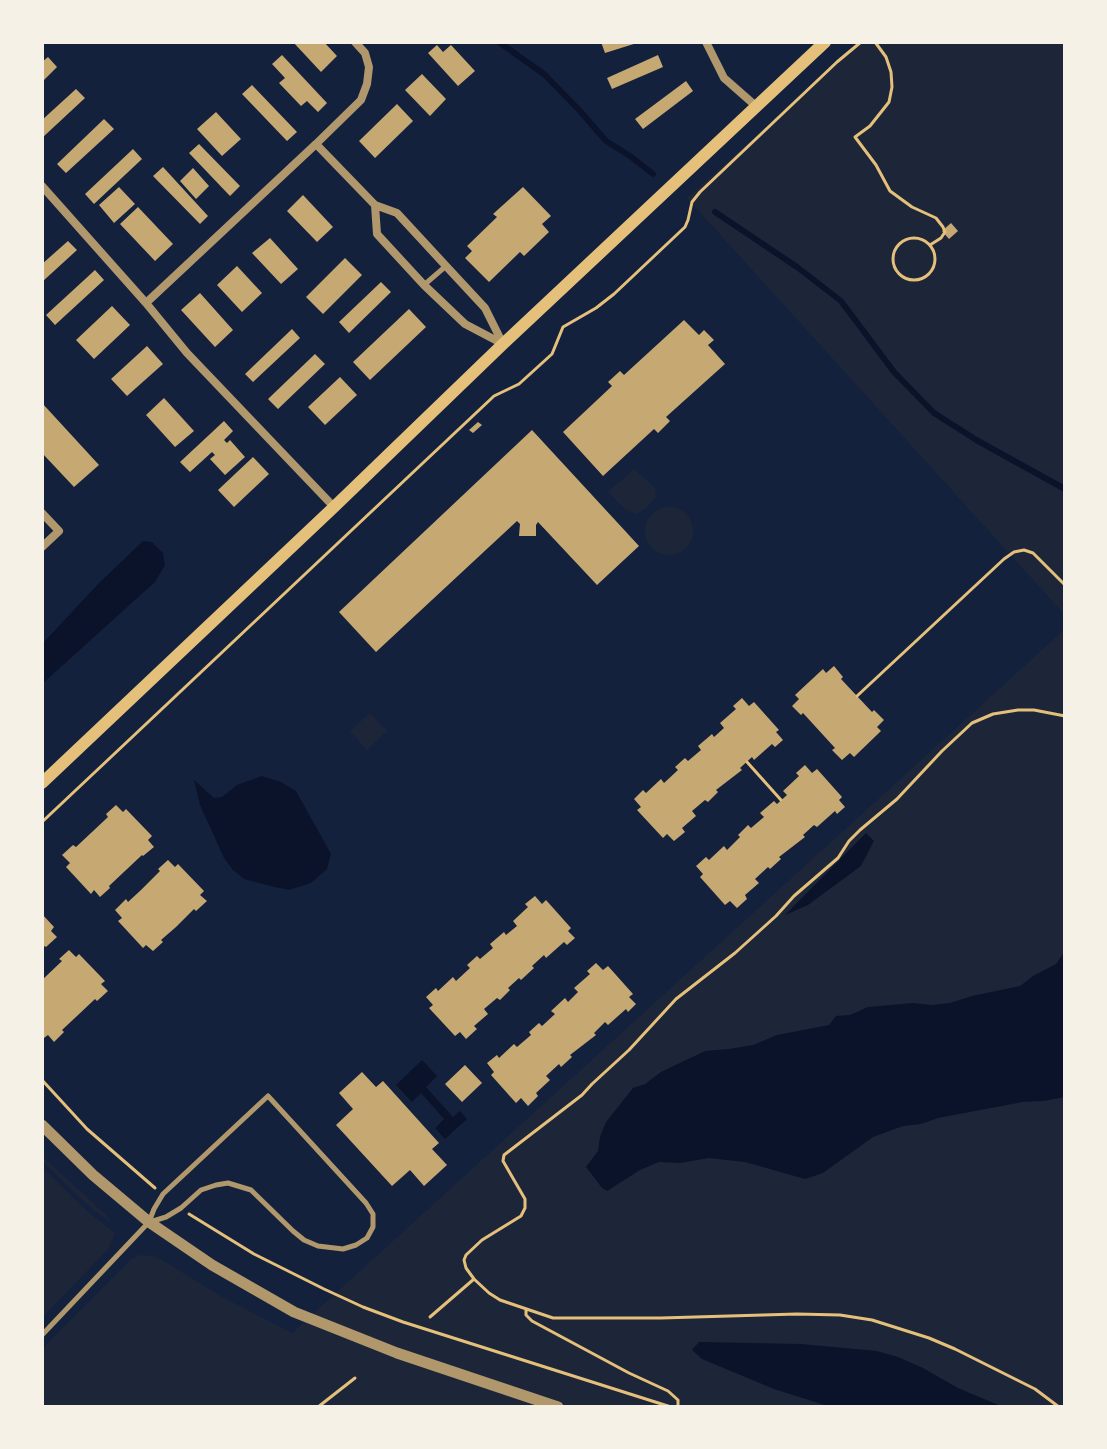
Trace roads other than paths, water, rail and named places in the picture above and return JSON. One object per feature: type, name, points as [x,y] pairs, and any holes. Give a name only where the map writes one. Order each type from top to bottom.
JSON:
[{"type":"main road","points":[[42,783],[825,42]]},
{"type":"street","points":[[146,303],[361,100],[369,67],[365,53],[355,42]]},
{"type":"street","points":[[706,42],[724,78],[757,107]]},
{"type":"street","points":[[316,144],[375,205],[397,213],[485,308],[503,344]]},
{"type":"street","points":[[42,186],[187,353],[334,507]]},
{"type":"street","points":[[375,205],[377,234],[465,324],[503,344]]},
{"type":"street","points":[[42,513],[59,531],[42,547]]},
{"type":"street","points":[[42,1125],[93,1175],[149,1222],[212,1265],[294,1312],[397,1353],[558,1407]]},
{"type":"lane","points":[[424,285],[446,266]]},
{"type":"lane","points":[[42,1335],[149,1222],[163,1194],[268,1096],[373,1214],[373,1227],[367,1238],[356,1245],[343,1249],[318,1246],[293,1231],[251,1190],[228,1183],[201,1190],[181,1208],[149,1222]]},
{"type":"waterway","points":[[499,42],[545,75],[606,141],[653,174]]},
{"type":"waterway","points":[[715,212],[841,301],[894,372],[934,413],[1065,489]]}]
